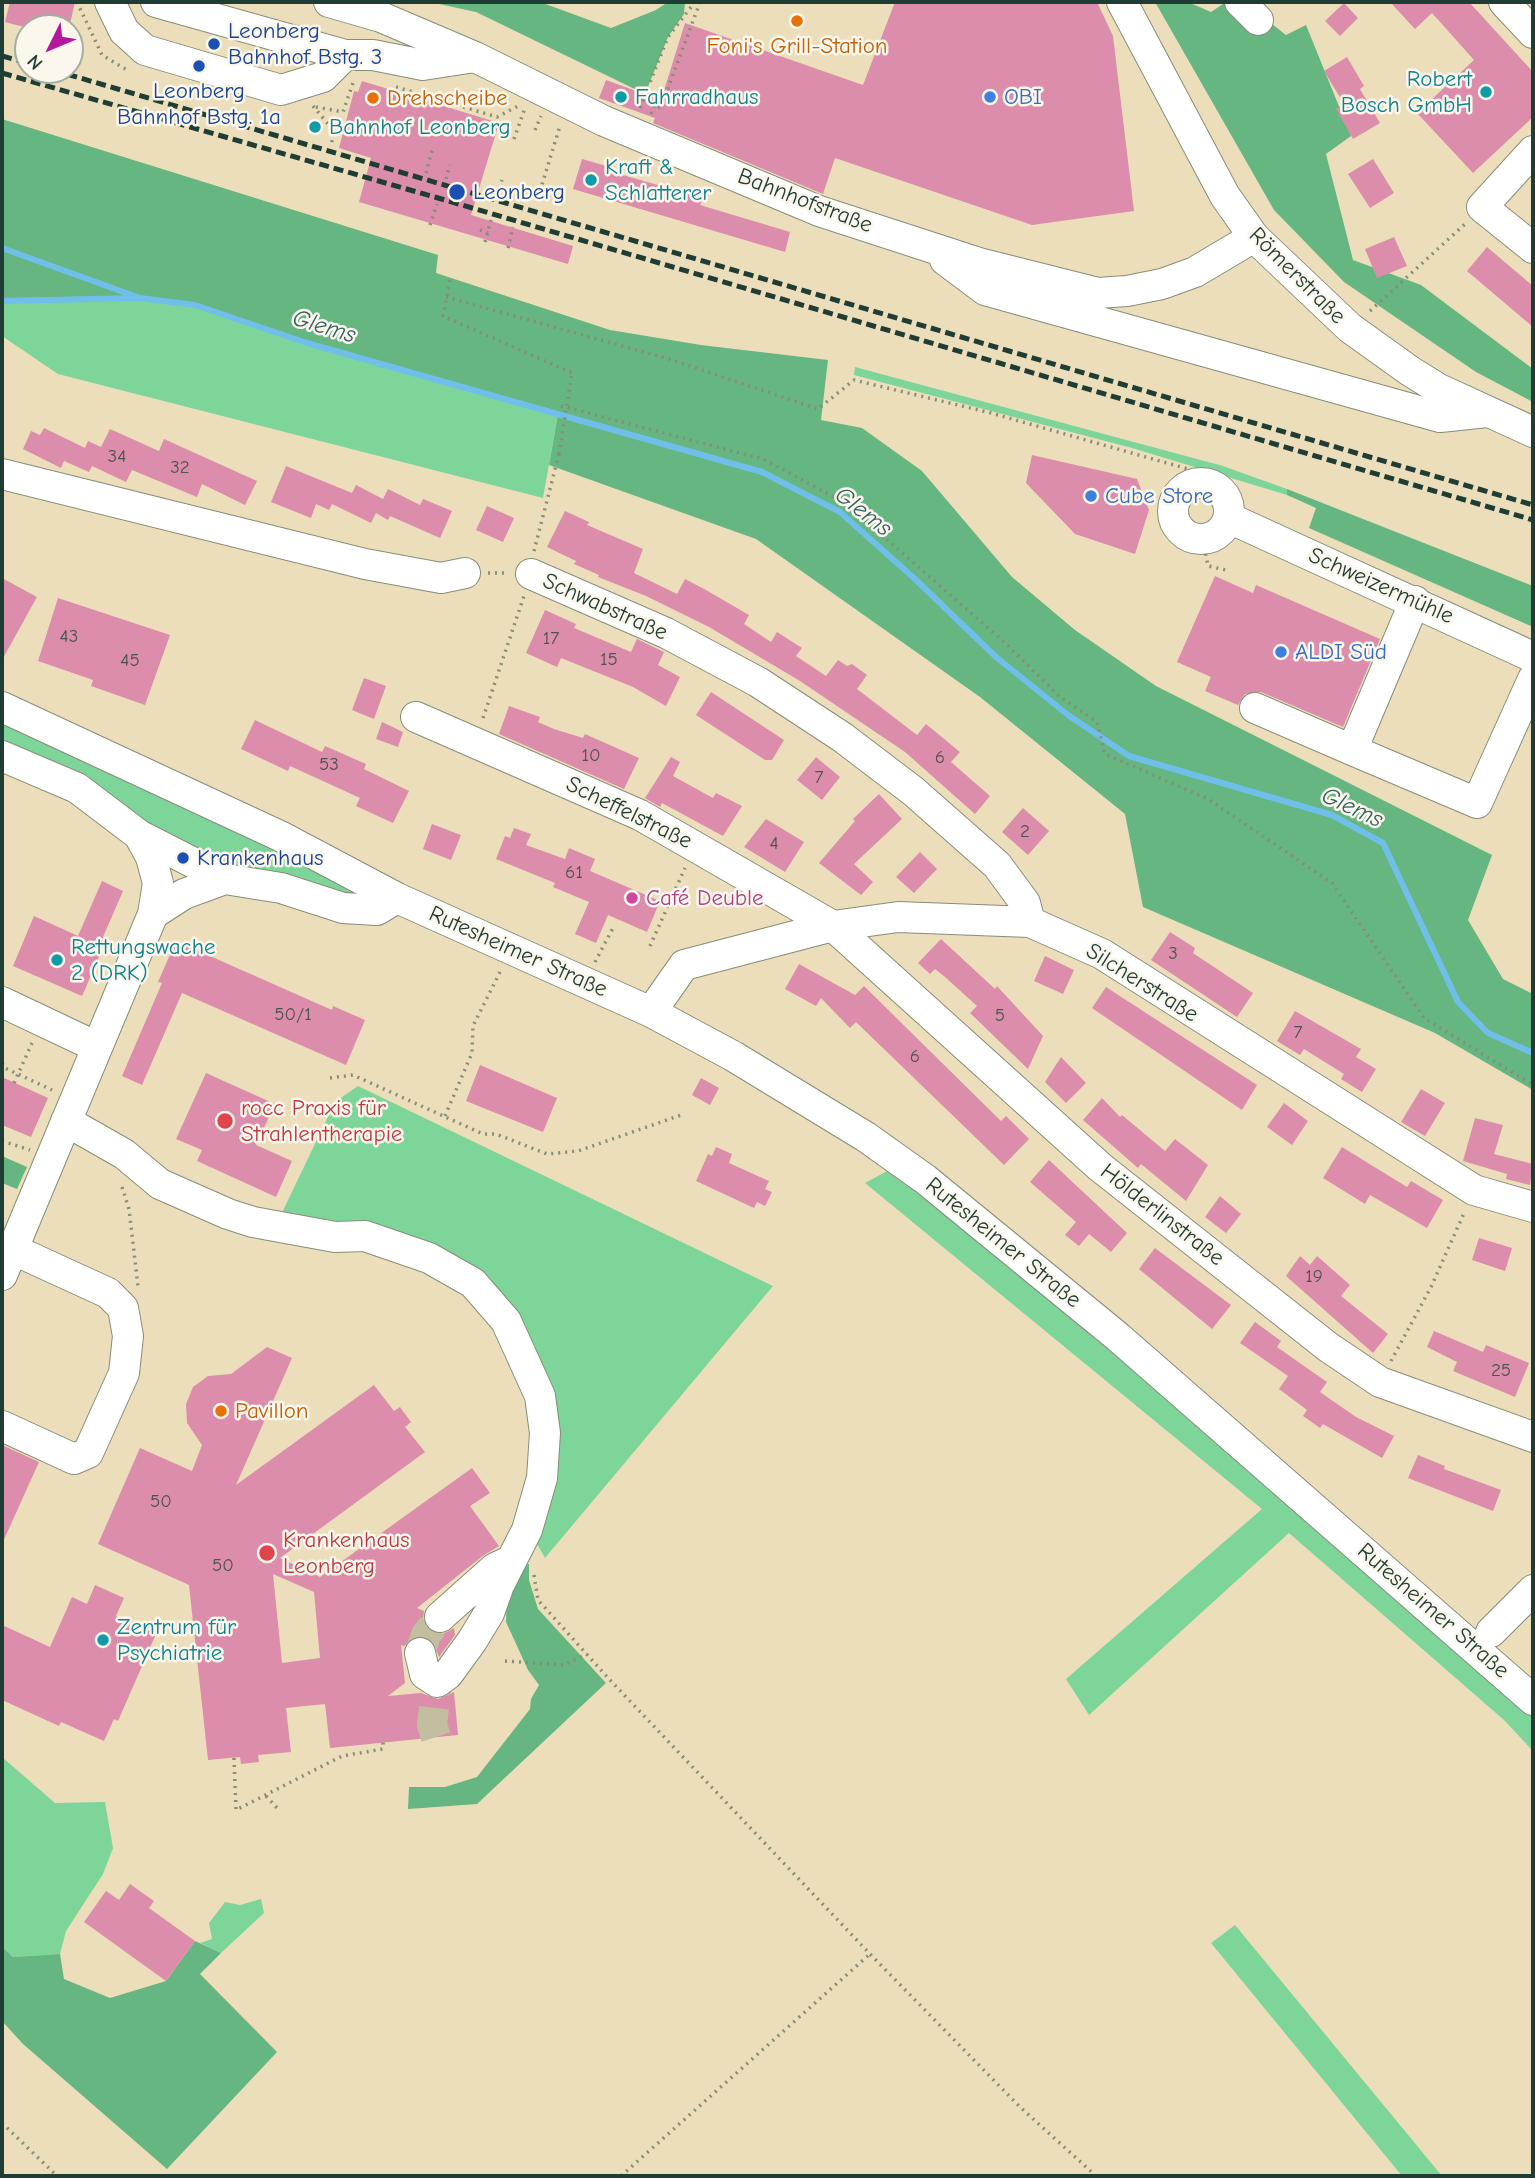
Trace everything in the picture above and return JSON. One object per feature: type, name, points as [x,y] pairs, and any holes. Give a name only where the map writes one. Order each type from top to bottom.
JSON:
[{"type":"street","points":[[110,2],[124,31],[145,50],[281,90],[323,77],[345,55]]},
{"type":"street","points":[[156,2],[345,55],[373,55],[423,65],[475,57]]},
{"type":"street","name":"Bahnhofstraße","points":[[329,2],[381,18],[475,57],[604,121],[762,181],[819,211],[979,263],[1097,293],[1162,284],[1215,263],[1254,237]]},
{"type":"street","name":"Römerstraße","points":[[1122,2],[1225,196],[1254,237],[1350,328],[1410,372],[1487,412],[1533,432]]},
{"type":"street","points":[[1504,2],[1533,33]]},
{"type":"street","points":[[1533,151],[1482,207],[1533,248]]},
{"type":"street","points":[[925,245],[985,290],[1440,417],[1487,412]]},
{"type":"street","points":[[2,474],[365,564],[441,578],[465,573]]},
{"type":"street","points":[[1203,483],[1218,488],[1224,494],[1228,502],[1229,518],[1220,533],[1203,540],[1185,535],[1179,528],[1173,511],[1179,494],[1185,488],[1203,483]]},
{"type":"street","name":"Schweizermühle","points":[[1229,518],[1415,600],[1533,657]]},
{"type":"street","name":"Schwabstraße","points":[[531,573],[666,634],[735,670],[842,737],[913,791],[997,865],[1025,904],[1030,922]]},
{"type":"street","points":[[1352,750],[1415,600]]},
{"type":"street","points":[[1255,708],[1476,803],[1533,679]]},
{"type":"street","name":"Rutesheimer Straße","points":[[2,706],[280,836],[397,898],[651,1012],[733,1056],[866,1138],[925,1179],[1118,1337],[1533,1700]]},
{"type":"street","name":"Scheffelstraße","points":[[416,718],[587,790],[696,845],[833,926]]},
{"type":"street","points":[[2,756],[77,788],[139,835],[225,879],[281,888],[343,908],[377,909],[397,898]]},
{"type":"street","points":[[2,1426],[74,1458],[88,1453],[124,1373],[128,1336],[123,1308],[108,1293],[7,1262],[153,914],[158,883],[151,857],[139,835]]},
{"type":"street","points":[[153,914],[184,894],[225,879]]},
{"type":"street","name":"Silcherstraße","points":[[651,1012],[684,965],[833,926],[898,917],[1030,922],[1102,954],[1164,996],[1474,1190],[1533,1207]]},
{"type":"street","name":"Hölderlinstraße","points":[[833,926],[1100,1167],[1328,1347],[1380,1382],[1533,1437]]},
{"type":"street","points":[[2,1002],[97,1047]]},
{"type":"street","points":[[71,1111],[160,1184],[200,1203],[266,1225],[335,1237],[365,1236],[396,1245],[446,1266],[484,1294],[514,1335],[532,1374],[544,1415],[546,1448],[542,1478],[527,1530],[489,1613],[448,1674],[437,1682],[425,1674],[420,1653]]},
{"type":"street","points":[[440,1617],[495,1568],[511,1560]]},
{"type":"street","points":[[1491,1632],[1533,1590]]},
{"type":"path","points":[[639,111],[668,37],[684,14],[698,2]]},
{"type":"path","points":[[662,108],[657,106],[664,99],[698,2]]},
{"type":"path","points":[[384,84],[497,117],[528,101],[514,139]]},
{"type":"path","points":[[313,106],[334,131],[331,146]]},
{"type":"path","points":[[540,191],[563,117]]},
{"type":"path","points":[[426,173],[433,147]]},
{"type":"path","points":[[446,179],[450,165]]},
{"type":"path","points":[[498,195],[502,180]]},
{"type":"path","points":[[430,225],[437,204]]},
{"type":"path","points":[[1350,328],[1482,207]]},
{"type":"path","points":[[485,242],[491,220]]},
{"type":"path","points":[[508,248],[513,227]]},
{"type":"path","points":[[480,230],[488,233]]},
{"type":"path","points":[[450,280],[443,316],[572,373],[559,454],[536,536],[531,573],[474,743]]},
{"type":"path","points":[[446,297],[669,359],[818,409],[855,380],[991,413],[1202,473],[1203,483]]},
{"type":"path","points":[[561,406],[764,459],[845,503],[1003,641],[1059,696],[1097,722],[1105,754],[1208,799],[1332,883],[1424,1018],[1533,1085]]},
{"type":"path","points":[[1203,540],[1208,566],[1226,570]]},
{"type":"path","name":"Schwabstraße","points":[[465,573],[531,573]]},
{"type":"path","points":[[650,946],[696,845]]},
{"type":"path","points":[[585,982],[613,928]]},
{"type":"path","points":[[445,1116],[472,1053],[472,1026],[512,950]]},
{"type":"path","points":[[14,1083],[41,1021]]},
{"type":"path","points":[[2,1063],[5,1068],[71,1111]]},
{"type":"path","points":[[330,1078],[353,1075],[533,1151],[559,1155],[684,1114]]},
{"type":"path","points":[[1380,1382],[1431,1287],[1474,1190]]},
{"type":"path","points":[[538,1600],[870,1954],[1020,2106],[1096,2176]]},
{"type":"path","points":[[505,1661],[564,1665],[587,1654]]},
{"type":"path","points":[[234,1758],[236,1810],[342,1756],[383,1749],[383,1742]]},
{"type":"path","points":[[266,1796],[278,1809]]},
{"type":"path","points":[[621,2176],[870,1954]]},
{"type":"path","points":[[2,2123],[57,2176]]},
{"type":"green space","points":[[430,2],[540,2],[611,28],[656,10],[668,2],[685,2],[684,14],[668,37],[645,94],[476,12]]},
{"type":"green space","points":[[1155,2],[1188,2],[1211,12],[1226,2],[1244,2],[1286,35],[1306,25],[1351,136],[1326,154],[1353,260],[1421,285],[1533,369],[1533,402],[1476,372],[1344,282],[1274,210]]},
{"type":"green space","points":[[2,119],[438,255],[436,273],[610,330],[701,345],[828,360],[821,420],[862,428],[922,471],[1012,577],[1075,630],[1156,686],[1492,855],[1468,920],[1503,979],[1533,994],[1533,1090],[1435,1033],[1143,907],[1125,814],[980,697],[756,539],[549,465],[558,414],[307,343],[195,305],[140,298],[2,301]]},
{"type":"green space","points":[[140,298],[195,305],[307,343],[558,414],[543,498],[58,374],[2,336],[2,301]]},
{"type":"green space","points":[[855,367],[1223,466],[1287,489],[1287,495],[1132,448],[854,375]]},
{"type":"green space","points":[[1287,489],[1533,586],[1533,627],[1309,528],[1316,508],[1287,495]]},
{"type":"green space","points":[[2,707],[348,873],[377,910],[258,882],[2,756]]},
{"type":"green space","points":[[358,1086],[773,1286],[545,1558],[536,1542],[556,1459],[484,1282],[279,1219],[335,1102]]},
{"type":"green space","points":[[2,1156],[27,1167],[17,1189],[2,1183]]},
{"type":"green space","points":[[891,1169],[989,1245],[1533,1714],[1533,1751],[1504,1720],[1289,1533],[1089,1715],[1066,1679],[1262,1509],[865,1183]]},
{"type":"green space","points":[[529,1564],[529,1580],[538,1609],[606,1683],[477,1804],[408,1809],[409,1787],[445,1787],[477,1777],[530,1709],[531,1699],[539,1685],[528,1670],[506,1622],[507,1597],[518,1566]]},
{"type":"green space","points":[[2,1757],[55,1803],[105,1802],[113,1848],[103,1874],[66,1931],[60,1954],[13,1957],[2,1947]]},
{"type":"green space","points":[[261,1899],[264,1913],[221,1953],[200,1943],[212,1939],[209,1923],[225,1902],[240,1905]]},
{"type":"green space","points":[[1235,1925],[1442,2176],[1402,2176],[1211,1943]]},
{"type":"green space","points":[[195,1941],[221,1953],[200,1974],[277,2052],[167,2169],[23,2044],[2,2021],[2,1947],[13,1957],[60,1954],[64,1979],[110,1998],[166,1981]]},
{"type":"building","points":[[10,2],[75,2],[72,14],[14,14],[14,24],[5,22]]},
{"type":"building","name":"OBI","points":[[895,2],[1097,2],[1113,36],[1134,211],[1032,225],[835,158],[823,194],[653,123],[655,118],[599,98],[606,80],[661,100],[685,23],[863,85]]},
{"type":"building","name":"Robert Bosch GmbH","points":[[1390,2],[1469,2],[1533,72],[1533,117],[1473,173],[1417,113],[1474,60],[1432,13],[1415,29]]},
{"type":"building","points":[[1344,3],[1358,18],[1340,36],[1325,21]]},
{"type":"building","points":[[1347,57],[1364,86],[1360,89],[1380,123],[1353,139],[1336,109],[1344,104],[1324,71]]},
{"type":"building","points":[[362,81],[499,123],[471,215],[573,246],[568,264],[359,202],[371,158],[339,148],[354,91],[358,92]]},
{"type":"building","points":[[582,159],[610,167],[609,171],[703,198],[700,205],[790,232],[785,252],[573,189]]},
{"type":"building","points":[[1373,159],[1394,193],[1370,208],[1348,174]]},
{"type":"building","points":[[1394,237],[1407,266],[1377,278],[1365,249]]},
{"type":"building","points":[[1487,247],[1533,286],[1533,327],[1467,271]]},
{"type":"building","points":[[44,428],[85,448],[88,441],[101,447],[110,429],[159,451],[164,439],[257,481],[245,505],[202,484],[197,497],[132,470],[126,482],[92,466],[89,472],[64,461],[61,468],[23,449],[31,431],[40,435]]},
{"type":"building","name":"Cube Store","points":[[1032,455],[1137,479],[1149,510],[1135,554],[1075,534],[1026,483]]},
{"type":"building","points":[[286,466],[352,493],[356,485],[383,499],[388,489],[420,505],[423,499],[452,511],[440,538],[390,516],[388,520],[376,513],[371,523],[332,504],[329,510],[316,504],[311,518],[271,502]]},
{"type":"building","points":[[487,506],[514,518],[503,542],[476,530]]},
{"type":"building","points":[[565,511],[589,522],[587,525],[643,549],[634,573],[677,594],[685,579],[706,590],[749,615],[744,624],[771,642],[777,632],[802,648],[796,656],[826,676],[838,660],[847,666],[852,664],[867,675],[857,689],[917,735],[926,724],[960,752],[951,762],[990,796],[975,814],[905,752],[800,681],[709,627],[646,596],[598,577],[599,575],[574,564],[576,561],[547,547]]},
{"type":"building","name":"ALDI Süd","points":[[1215,576],[1253,593],[1256,585],[1380,639],[1343,727],[1261,692],[1245,694],[1238,705],[1205,691],[1211,677],[1177,662]]},
{"type":"building","points":[[2,578],[37,597],[2,660]]},
{"type":"building","points":[[58,598],[170,635],[145,705],[91,686],[93,680],[38,661]]},
{"type":"building","points":[[545,610],[576,624],[574,628],[631,652],[637,639],[664,652],[658,665],[680,677],[666,706],[633,687],[561,658],[557,667],[526,653]]},
{"type":"building","points":[[364,678],[386,686],[374,719],[352,710]]},
{"type":"building","points":[[711,692],[784,740],[772,760],[765,760],[696,715]]},
{"type":"building","points":[[509,706],[540,717],[538,722],[554,729],[583,738],[585,734],[639,758],[624,789],[499,734]]},
{"type":"building","points":[[255,720],[322,752],[325,746],[366,764],[364,769],[409,791],[393,823],[356,806],[360,798],[290,766],[288,771],[241,749]]},
{"type":"building","points":[[382,722],[403,732],[398,747],[376,739]]},
{"type":"building","points":[[671,757],[680,762],[673,776],[713,798],[716,793],[742,806],[723,836],[662,803],[660,807],[645,798]]},
{"type":"building","points":[[816,757],[840,777],[822,800],[797,780]]},
{"type":"building","points":[[879,794],[902,819],[854,864],[873,882],[861,895],[819,863],[855,821],[853,819]]},
{"type":"building","points":[[1023,808],[1049,831],[1028,855],[1002,832]]},
{"type":"building","points":[[766,819],[804,842],[785,872],[744,847]]},
{"type":"building","points":[[432,824],[461,835],[451,860],[423,849]]},
{"type":"building","points":[[514,828],[531,834],[526,845],[565,859],[569,848],[595,859],[590,871],[660,901],[647,932],[608,915],[596,943],[575,934],[589,902],[553,887],[555,883],[496,859],[505,836],[510,838]]},
{"type":"building","points":[[920,852],[937,869],[914,893],[896,877]]},
{"type":"building","name":"Rettungswache 2 (DRK)","points":[[102,881],[123,891],[103,937],[107,939],[82,996],[13,966],[34,916],[78,936]]},
{"type":"building","points":[[1170,932],[1195,948],[1193,953],[1253,993],[1237,1017],[1151,960]]},
{"type":"building","points":[[941,939],[995,989],[997,986],[1043,1036],[1028,1069],[970,1013],[977,1006],[935,969],[930,974],[918,963]]},
{"type":"building","points":[[176,941],[332,1010],[333,1006],[365,1020],[346,1065],[182,993],[142,1085],[122,1076],[162,983],[158,982]]},
{"type":"building","points":[[1045,956],[1074,970],[1063,994],[1034,981]]},
{"type":"building","points":[[799,964],[855,995],[864,986],[1001,1121],[1006,1116],[1029,1139],[1004,1165],[856,1022],[850,1028],[821,998],[816,1006],[785,989]]},
{"type":"building","points":[[1106,987],[1257,1085],[1242,1110],[1092,1008]]},
{"type":"building","points":[[1295,1011],[1361,1049],[1356,1057],[1376,1069],[1362,1092],[1341,1079],[1344,1074],[1304,1049],[1300,1055],[1277,1041]]},
{"type":"building","points":[[1061,1057],[1086,1083],[1066,1103],[1045,1082]]},
{"type":"building","points":[[480,1065],[557,1098],[543,1132],[466,1101]]},
{"type":"building","name":"rocc Praxis für Strahlentherapie","points":[[206,1073],[275,1104],[256,1145],[292,1161],[276,1197],[197,1161],[202,1150],[176,1139]]},
{"type":"building","points":[[2,1077],[48,1098],[31,1137],[2,1125]]},
{"type":"building","points":[[701,1078],[719,1088],[710,1105],[692,1095]]},
{"type":"building","points":[[1421,1089],[1445,1103],[1425,1136],[1401,1122]]},
{"type":"building","points":[[1102,1098],[1120,1117],[1122,1115],[1165,1151],[1175,1139],[1208,1165],[1186,1201],[1141,1164],[1138,1168],[1083,1120]]},
{"type":"building","points":[[1284,1103],[1308,1121],[1292,1145],[1267,1127]]},
{"type":"building","points":[[1475,1118],[1503,1125],[1494,1154],[1533,1164],[1530,1185],[1506,1179],[1507,1174],[1463,1161]]},
{"type":"building","points":[[716,1147],[732,1154],[729,1163],[769,1181],[765,1189],[772,1192],[765,1206],[757,1202],[754,1208],[696,1181],[708,1154],[712,1156]]},
{"type":"building","points":[[1342,1147],[1407,1187],[1411,1181],[1443,1200],[1427,1228],[1370,1195],[1365,1204],[1323,1178]]},
{"type":"building","points":[[1049,1160],[1127,1233],[1111,1252],[1089,1234],[1079,1246],[1065,1235],[1076,1222],[1030,1182]]},
{"type":"building","points":[[1220,1196],[1241,1214],[1226,1233],[1205,1217]]},
{"type":"building","points":[[1479,1238],[1512,1248],[1505,1271],[1472,1260]]},
{"type":"building","points":[[1155,1248],[1231,1305],[1212,1329],[1139,1269]]},
{"type":"building","points":[[1300,1256],[1310,1265],[1317,1256],[1350,1285],[1341,1296],[1388,1334],[1373,1353],[1286,1276]]},
{"type":"building","points":[[1255,1322],[1281,1341],[1277,1347],[1327,1382],[1320,1392],[1356,1417],[1394,1436],[1382,1458],[1323,1424],[1320,1428],[1303,1416],[1307,1410],[1279,1389],[1288,1376],[1240,1343]]},
{"type":"building","points":[[1434,1331],[1483,1352],[1486,1345],[1529,1363],[1515,1397],[1453,1371],[1457,1362],[1427,1347]]},
{"type":"building","points":[[267,1347],[292,1358],[236,1485],[374,1385],[394,1411],[400,1407],[411,1422],[405,1427],[425,1452],[280,1558],[320,1577],[472,1468],[490,1493],[470,1506],[499,1546],[417,1608],[424,1611],[423,1620],[427,1629],[443,1634],[454,1628],[455,1635],[439,1657],[433,1642],[426,1637],[415,1636],[404,1646],[401,1645],[405,1683],[388,1696],[421,1693],[438,1699],[454,1692],[458,1735],[330,1748],[325,1704],[286,1708],[291,1752],[258,1755],[259,1762],[241,1764],[240,1757],[208,1760],[189,1585],[98,1544],[140,1448],[192,1471],[202,1445],[187,1423],[186,1404],[193,1387],[208,1376],[231,1374]],"holes":[[[273,1574],[314,1592],[320,1658],[282,1663]]]},
{"type":"building","points":[[2,1445],[39,1462],[2,1544]]},
{"type":"building","points":[[1418,1455],[1445,1466],[1444,1469],[1501,1490],[1493,1511],[1408,1478]]},
{"type":"building","name":"Zentrum für Psychiatrie","points":[[95,1585],[124,1598],[116,1616],[156,1634],[118,1721],[114,1719],[104,1741],[61,1722],[59,1726],[2,1700],[2,1625],[50,1647],[72,1597],[87,1604]]},
{"type":"building","points":[[130,1884],[154,1901],[149,1908],[195,1941],[166,1981],[84,1922],[106,1891],[119,1900]]},
{"type":"waterway","name":"Glems","points":[[2,248],[140,298],[195,305],[307,343],[762,472],[840,512],[996,657],[1068,715],[1129,756],[1332,815],[1383,843],[1458,1002],[1488,1033],[1533,1053]]},
{"type":"waterway","points":[[2,301],[138,298]]},
{"type":"tunnel","points":[[420,1653],[426,1635],[440,1617]]},
{"type":"tunnel","points":[[436,1737],[432,1725],[437,1682]]},
{"type":"railway","points":[[2,56],[14,59]]},
{"type":"railway","points":[[2,73],[445,200],[1533,520]]},
{"type":"railway","points":[[84,79],[1533,505]]},
{"type":"place","name":"Foni's Grill-Station","points":[[797,21]]},
{"type":"place","name":"Leonberg Bahnhof Bstg. 3","points":[[214,44]]},
{"type":"place","name":"Leonberg Bahnhof Bstg. 1a","points":[[199,66]]},
{"type":"place","name":"Robert Bosch GmbH","points":[[1486,92]]},
{"type":"place","name":"Fahrradhaus","points":[[621,97]]},
{"type":"place","name":"OBI","points":[[990,97]]},
{"type":"place","name":"Drehscheibe","points":[[373,98]]},
{"type":"place","name":"Bahnhof Leonberg","points":[[315,127]]},
{"type":"place","name":"Kraft & Schlatterer","points":[[591,180]]},
{"type":"place","name":"Leonberg","points":[[457,192]]},
{"type":"place","name":"Cube Store","points":[[1091,496]]},
{"type":"place","name":"ALDI Süd","points":[[1281,652]]},
{"type":"place","name":"Krankenhaus","points":[[183,858]]},
{"type":"place","name":"Café Deuble","points":[[632,898]]},
{"type":"place","name":"Rettungswache 2 (DRK)","points":[[57,960]]},
{"type":"place","name":"rocc Praxis für Strahlentherapie","points":[[225,1121]]},
{"type":"place","name":"Pavillon","points":[[221,1411]]},
{"type":"place","name":"Krankenhaus Leonberg","points":[[267,1553]]},
{"type":"place","name":"Zentrum für Psychiatrie","points":[[103,1640]]}]
